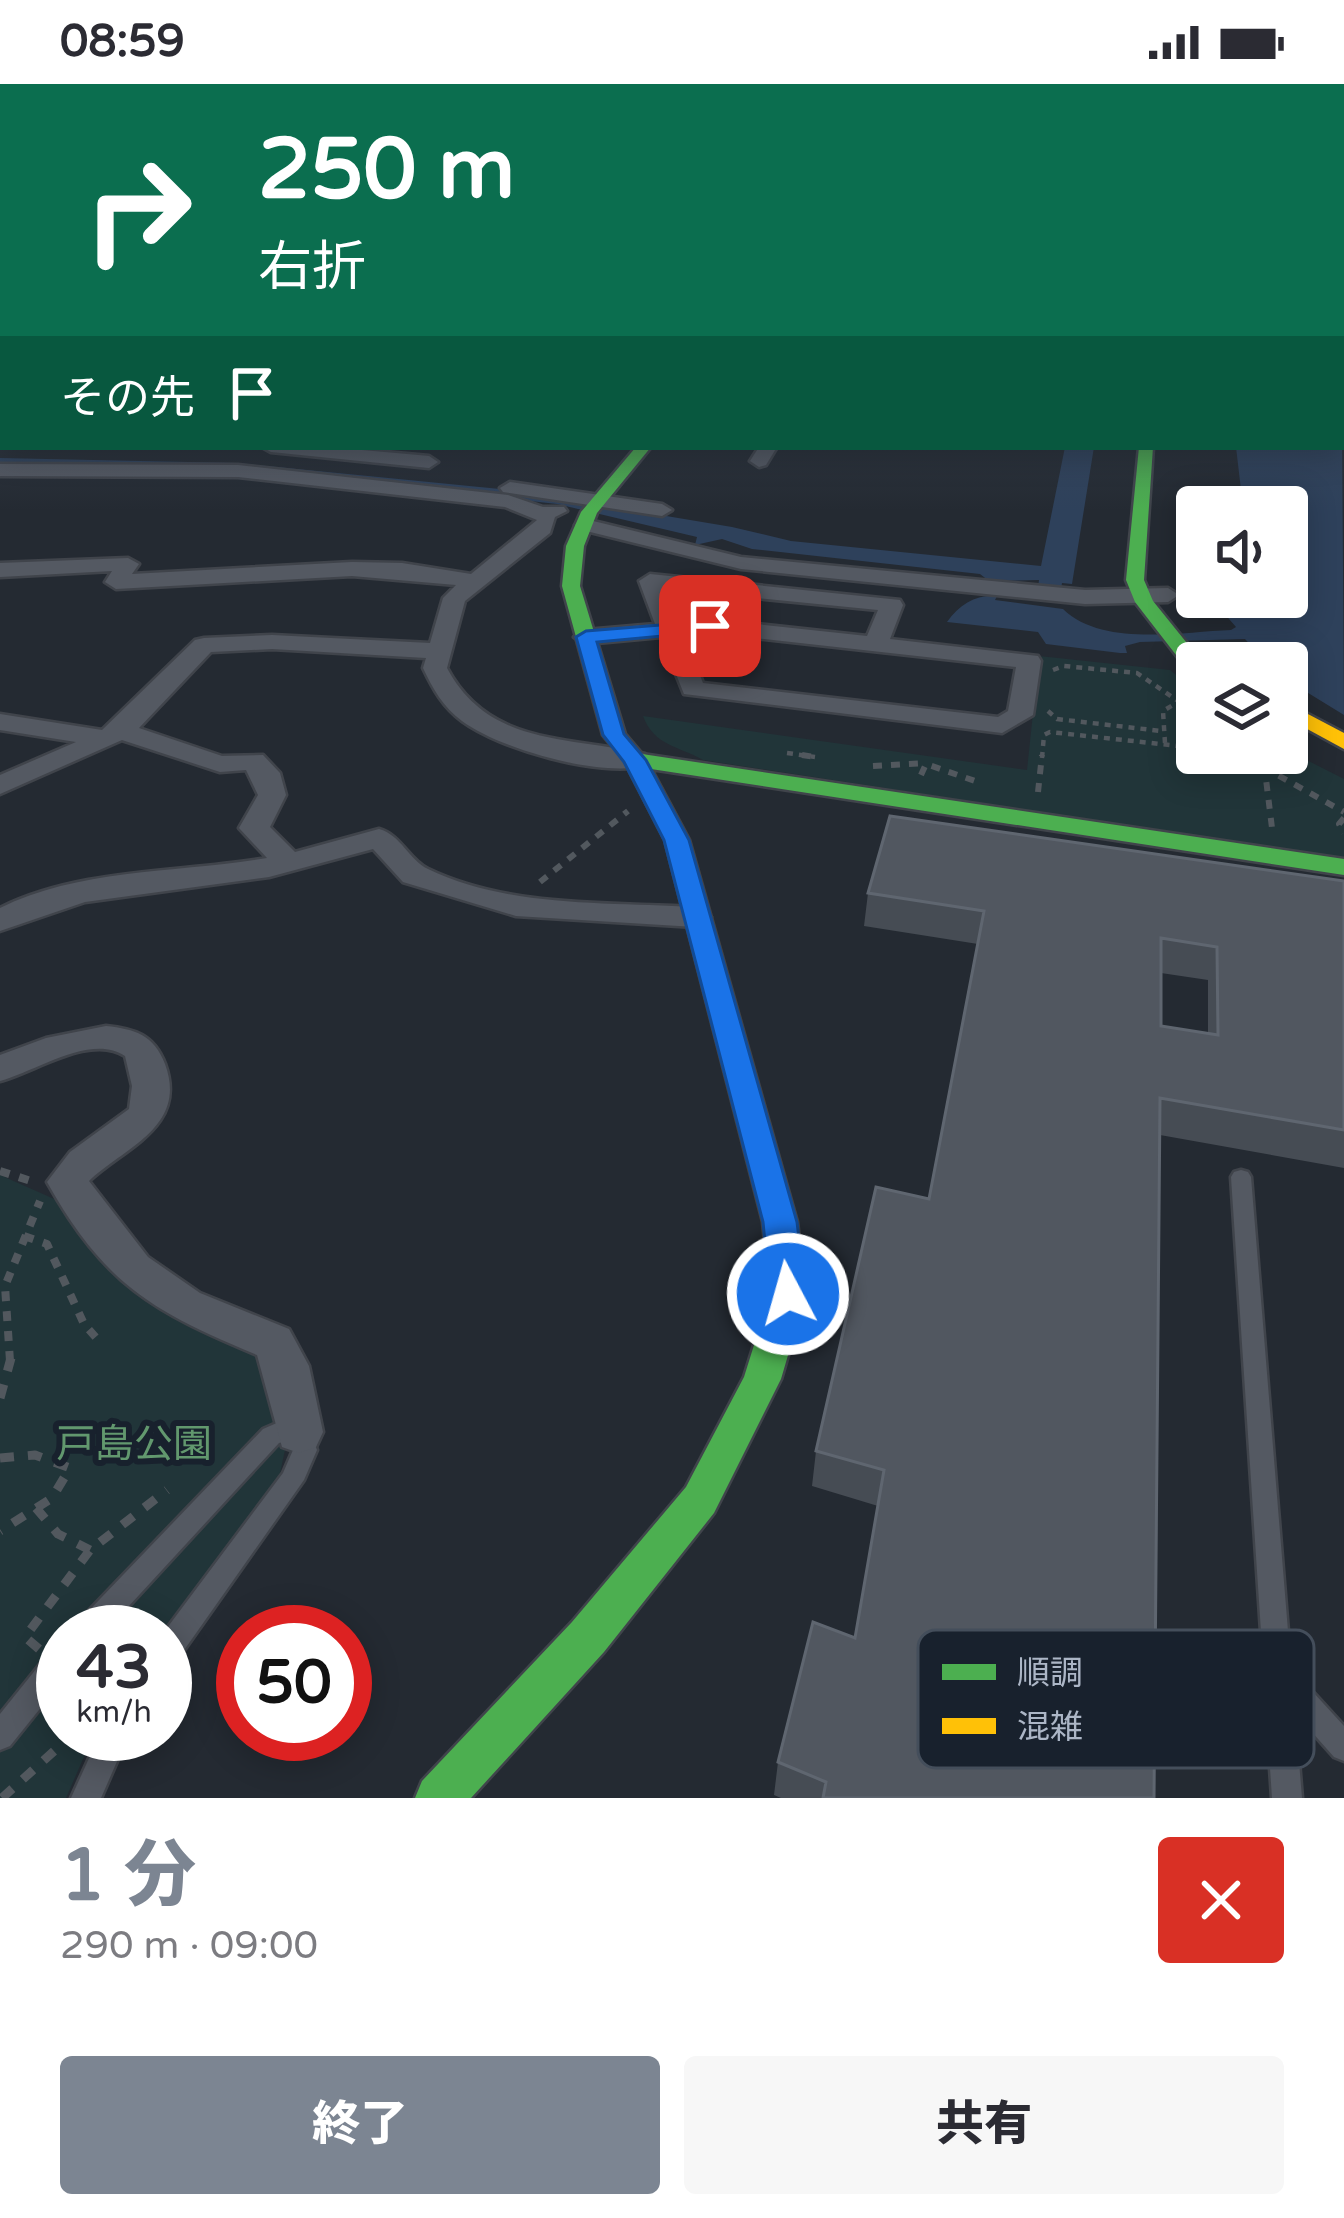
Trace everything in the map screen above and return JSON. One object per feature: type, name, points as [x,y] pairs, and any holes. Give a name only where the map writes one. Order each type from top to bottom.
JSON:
[{"type":"street","points":[[300,450],[429,462]]},
{"type":"street","points":[[401,483],[444,450]]},
{"type":"street","points":[[440,1798],[588,1637],[700,1500],[762,1379],[788,1294],[780,1222],[677,840],[635,760],[614,735],[571,586],[574,546],[591,512],[642,450]]},
{"type":"street","points":[[1145,450],[1135,580],[1202,642]]},
{"type":"street","points":[[1168,450],[1154,595],[1177,642]]},
{"type":"street","points":[[0,470],[118,466],[145,451],[289,465],[508,500],[541,513],[662,510]]},
{"type":"street","points":[[289,465],[309,451]]},
{"type":"street","points":[[0,454],[401,483],[591,512],[741,562],[1084,597],[1154,595]]},
{"type":"street","points":[[541,513],[547,520],[543,529],[454,598],[435,668],[441,686],[471,716],[533,743],[1344,867]]},
{"type":"street","points":[[0,570],[128,564],[116,582],[402,570],[472,581]]},
{"type":"street","points":[[586,637],[670,630],[710,626],[1029,661],[1020,715],[1002,725],[693,689],[670,630],[650,581],[892,605],[876,644]]},
{"type":"street","points":[[0,786],[113,735],[204,645],[272,642],[440,651]]},
{"type":"street","points":[[1308,721],[1344,742]]},
{"type":"street","points":[[0,722],[113,735],[220,764],[253,761],[266,773],[272,795],[254,828],[287,861]]},
{"type":"street","points":[[1308,740],[1344,759]]},
{"type":"street","points":[[0,921],[29,908],[287,861],[379,838],[414,875],[516,906],[695,917]]},
{"type":"street","points":[[0,1070],[91,1035],[128,1043],[147,1061],[151,1099],[144,1115],[126,1135],[77,1168],[68,1182],[134,1269],[184,1305],[273,1342],[286,1366],[299,1432]]},
{"type":"lane","points":[[1241,1178],[1278,1630]]},
{"type":"lane","points":[[113,1605],[271,1436],[286,1429],[299,1432],[305,1450],[292,1480],[192,1616]]},
{"type":"lane","points":[[0,1736],[36,1691]]},
{"type":"lane","points":[[1314,1713],[1344,1747]]},
{"type":"lane","points":[[86,1798],[103,1761]]},
{"type":"lane","points":[[1286,1768],[1287,1798]]},
{"type":"path","points":[[1054,680],[1053,670],[1064,666],[1137,673],[1176,701]]},
{"type":"path","points":[[1051,698],[1048,712],[1057,719],[1161,730]]},
{"type":"path","points":[[1166,744],[1161,730],[1163,711],[1176,703]]},
{"type":"path","points":[[1037,798],[1046,733],[1176,745]]},
{"type":"path","points":[[863,769],[913,761],[926,764]]},
{"type":"path","points":[[1264,774],[1272,828]]},
{"type":"path","points":[[1276,774],[1344,815],[1339,824],[1344,833]]},
{"type":"path","points":[[516,906],[562,861],[655,795]]},
{"type":"path","points":[[0,1398],[12,1354],[5,1286],[40,1201],[68,1182]]},
{"type":"path","points":[[24,1236],[47,1244],[84,1324],[99,1341]]},
{"type":"path","points":[[0,1458],[35,1455],[70,1468],[69,1478],[54,1496],[0,1532]]},
{"type":"path","points":[[25,1637],[90,1550],[166,1490]]},
{"type":"path","points":[[36,1508],[58,1534],[90,1550]]},
{"type":"path","points":[[2,1798],[43,1761]]},
{"type":"green space","points":[[1039,656],[1170,670],[1176,675],[1176,774],[1308,774],[1308,761],[1344,779],[1344,859],[703,760],[660,739],[643,716],[1027,770]]},
{"type":"green space","name":"戸島公園","points":[[0,1175],[61,1202],[102,1260],[153,1305],[252,1348],[272,1377],[285,1450],[279,1478],[182,1605],[36,1605],[36,1761],[82,1761],[66,1798],[0,1798]]},
{"type":"water","points":[[1064,450],[1094,450],[1072,584],[1062,583],[1061,589],[1038,587],[1039,580],[989,581],[980,574],[752,549],[722,539],[695,545],[697,537],[557,504],[231,468],[0,469],[0,458],[236,463],[511,490],[791,541],[1041,566]]},
{"type":"water","points":[[1236,450],[1342,450],[1344,715],[1308,693],[1308,642],[1140,642],[1125,646],[1127,653],[1120,653],[1046,644],[1038,632],[947,622],[976,598],[997,596],[995,600],[1063,609],[1079,621],[1120,633],[1236,627],[1228,618],[1308,618],[1308,486],[1241,486]]},
{"type":"building","points":[[890,816],[1344,881],[1344,1130],[1160,1098],[1155,1630],[918,1630],[918,1768],[1154,1768],[1154,1798],[823,1798],[826,1782],[778,1762],[813,1622],[855,1638],[884,1470],[816,1451],[876,1187],[929,1199],[984,911],[868,893]],"holes":[[[1161,938],[1217,947],[1218,1035],[1161,1026]]]},
{"type":"traffic: fast","points":[[439,1798],[588,1637],[700,1500],[762,1379],[788,1294],[780,1222],[677,840],[635,760],[614,735],[571,586],[575,546],[589,512],[641,450]]},
{"type":"traffic: fast","points":[[1146,450],[1135,580],[1144,602],[1176,642]]},
{"type":"traffic: fast","points":[[635,760],[1344,867]]},
{"type":"traffic: slow","points":[[1308,721],[1344,742]]},
{"type":"route","points":[[710,626],[586,637],[614,735],[635,760],[677,840],[780,1222],[788,1294]]}]
